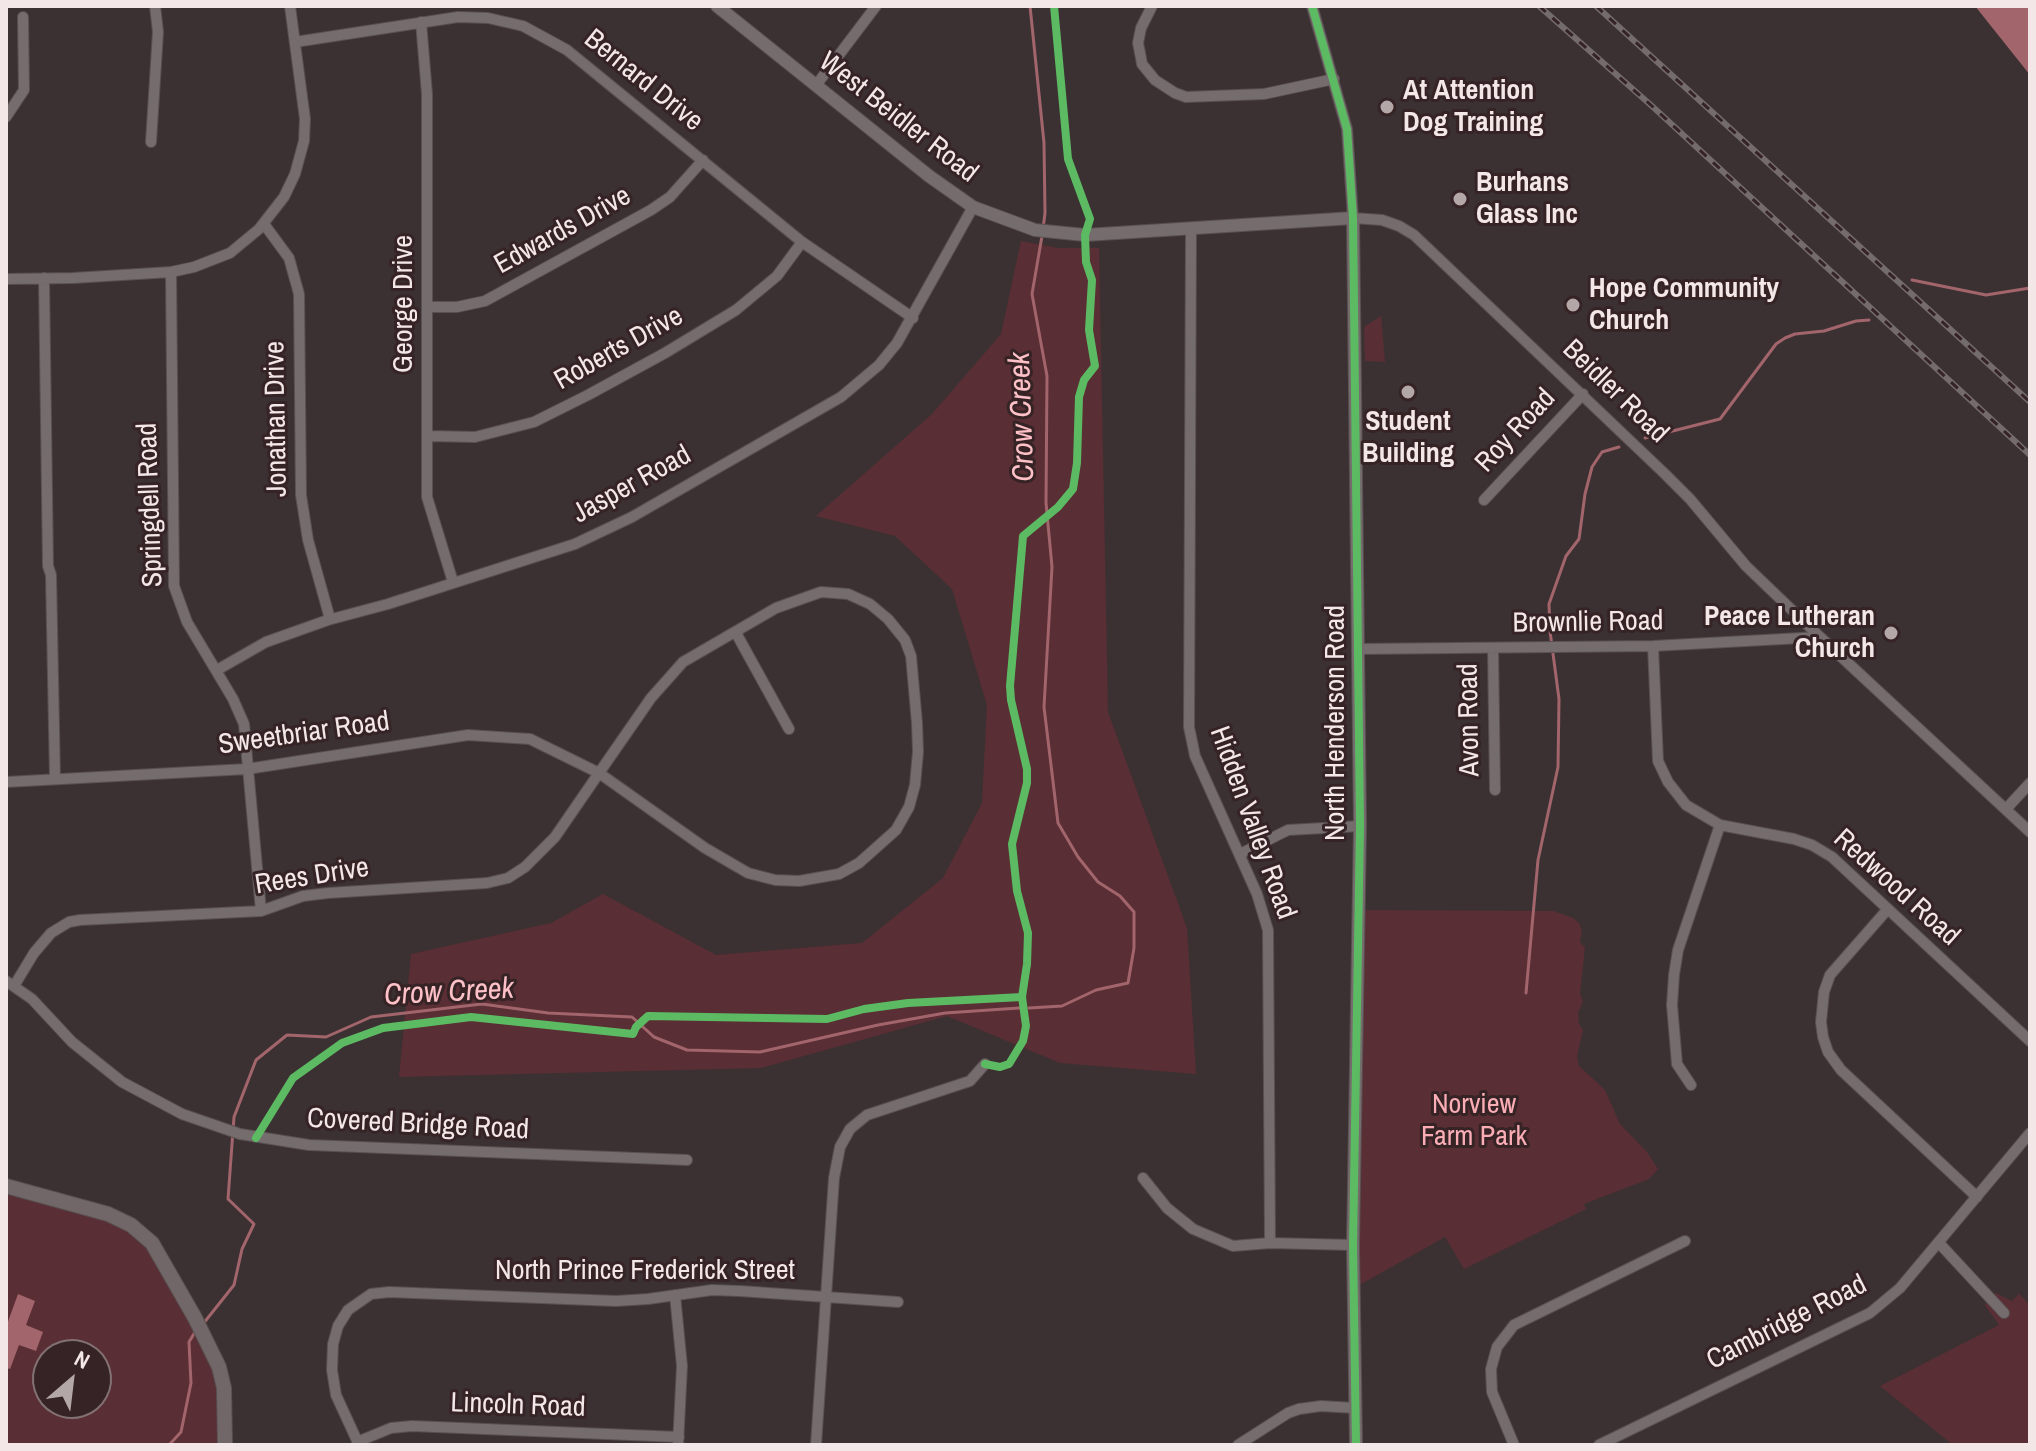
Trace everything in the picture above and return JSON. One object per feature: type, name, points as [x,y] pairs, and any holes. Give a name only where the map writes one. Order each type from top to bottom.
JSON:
[{"type":"main road","points":[[6,1186],[108,1214],[139,1231],[157,1251],[219,1367],[224,1388],[225,1445]]},
{"type":"street","points":[[151,142],[158,32],[155,6]]},
{"type":"street","points":[[6,279],[171,272],[202,265],[230,253],[264,224],[291,183],[304,141],[305,119],[290,6]]},
{"type":"street","name":"West Beidler Road","points":[[717,6],[929,176],[973,207],[1035,230],[1085,235],[1353,218]]},
{"type":"street","points":[[817,84],[876,6]]},
{"type":"street","points":[[1152,6],[1143,20],[1138,43],[1142,64],[1155,80],[1170,91],[1186,97],[1264,94],[1334,79]]},
{"type":"street","name":"North Henderson Road","points":[[1312,6],[1347,129],[1353,218],[1360,826],[1353,1245],[1356,1445]]},
{"type":"street","points":[[6,117],[24,90],[23,17]]},
{"type":"street","name":"Bernard Drive","points":[[295,42],[458,17],[520,24],[567,50],[802,242],[913,318]]},
{"type":"street","name":"George Drive","points":[[421,22],[427,94],[427,497],[453,582]]},
{"type":"street","name":"Edwards Drive","points":[[429,307],[471,304],[503,292],[651,210],[678,189],[703,160]]},
{"type":"street","name":"Jasper Road","points":[[217,670],[266,642],[330,619],[388,604],[570,546],[632,517],[841,397],[879,365],[897,343],[973,207]]},
{"type":"street","name":"Beidler Road","points":[[1353,218],[1382,220],[1414,235],[1690,499],[1746,566],[1820,637]]},
{"type":"street","name":"Jonathan Drive","points":[[264,224],[289,258],[299,294],[301,495],[308,540],[330,619]]},
{"type":"street","name":"Hidden Valley Road","points":[[1191,228],[1189,727],[1195,756],[1264,912],[1269,940],[1267,1081],[1270,1243]]},
{"type":"street","name":"Roberts Drive","points":[[429,436],[475,437],[534,422],[588,395],[736,310],[777,276],[802,242]]},
{"type":"street","name":"Springdell Road","points":[[171,272],[174,586],[187,622],[217,670],[244,724],[261,911]]},
{"type":"street","points":[[44,278],[55,779]]},
{"type":"street","name":"Roy Road","points":[[1484,500],[1583,394]]},
{"type":"street","name":"Sweetbriar Road","points":[[6,782],[247,769],[459,736],[496,735],[530,739],[599,773],[705,848],[748,873],[775,880],[799,881],[839,874],[865,859],[893,833],[912,797],[918,752],[911,656],[905,640],[888,619],[870,604],[848,594],[821,592],[776,608],[736,633]]},
{"type":"street","points":[[736,633],[789,729]]},
{"type":"street","name":"Rees Drive","points":[[10,984],[43,941],[69,922],[261,911],[303,896],[487,883],[508,878],[525,867],[555,837],[622,737],[666,679],[685,661],[736,633]]},
{"type":"street","points":[[1820,637],[2030,832]]},
{"type":"street","name":"Brownlie Road","points":[[1358,649],[1653,646],[1820,637]]},
{"type":"street","name":"Redwood Road","points":[[1653,646],[1658,761],[1668,782],[1686,805],[1720,825],[1812,845],[1832,857],[2030,1041]]},
{"type":"street","name":"Avon Road","points":[[1493,648],[1495,790]]},
{"type":"street","points":[[2006,809],[2030,783]]},
{"type":"street","points":[[1691,1085],[1677,1064],[1672,1005],[1674,974],[1678,950],[1720,825]]},
{"type":"street","points":[[1240,854],[1288,830],[1360,826]]},
{"type":"street","points":[[1887,910],[1830,975],[1823,1001],[1823,1037],[1828,1052],[1841,1070],[1977,1197]]},
{"type":"street","name":"Covered Bridge Road","points":[[10,984],[32,999],[85,1054],[122,1082],[174,1110],[236,1133],[309,1145],[687,1160]]},
{"type":"street","points":[[816,1445],[835,1167],[844,1137],[858,1122],[876,1111],[970,1081],[985,1064]]},
{"type":"street","name":"Cambridge Road","points":[[1599,1445],[1870,1313],[1900,1288],[2030,1133]]},
{"type":"street","points":[[1143,1178],[1167,1208],[1193,1229],[1233,1246],[1270,1243],[1353,1245]]},
{"type":"street","points":[[1514,1445],[1492,1392],[1491,1369],[1497,1347],[1514,1325],[1685,1241]]},
{"type":"street","points":[[1939,1243],[2004,1313]]},
{"type":"street","name":"North Prince Frederick Street","points":[[358,1443],[336,1395],[332,1357],[338,1326],[348,1310],[362,1298],[389,1292],[616,1301],[712,1290],[898,1302]]},
{"type":"street","points":[[675,1295],[682,1366],[678,1441]]},
{"type":"street","points":[[1238,1445],[1299,1409],[1321,1406],[1355,1408]]},
{"type":"street","name":"Lincoln Road","points":[[358,1443],[391,1428],[412,1426],[678,1441]]},
{"type":"green space","points":[[1021,241],[1058,248],[1099,248],[1108,712],[1187,928],[1196,1074],[1060,1063],[947,1016],[761,1068],[399,1077],[411,954],[551,923],[603,894],[716,955],[862,943],[943,878],[982,803],[987,705],[952,589],[895,536],[816,516],[932,414],[1001,334]]},
{"type":"green space","points":[[1381,316],[1385,362],[1365,361],[1364,327]]},
{"type":"green space","name":"Norview Farm Park","points":[[1358,910],[1554,911],[1579,923],[1582,931],[1580,942],[1585,947],[1580,994],[1583,1002],[1578,1012],[1583,1030],[1577,1056],[1579,1066],[1605,1090],[1620,1124],[1647,1152],[1658,1169],[1649,1179],[1584,1204],[1586,1209],[1464,1269],[1445,1237],[1354,1288]]},
{"type":"green space","points":[[6,1186],[139,1231],[215,1358],[225,1445],[6,1445]]},
{"type":"green space","points":[[1996,1293],[2012,1301],[2019,1294],[2030,1305],[2030,1445],[1953,1445],[1880,1386],[1999,1325],[1985,1305]]},
{"type":"shaded area","points":[[1975,6],[2030,6],[2030,75]]},
{"type":"shaded area","points":[[18,1294],[35,1301],[26,1325],[43,1332],[40,1339],[32,1339],[32,1350],[19,1345],[10,1369],[6,1368],[6,1327]]},
{"type":"waterway","name":"Crow Creek","points":[[1030,6],[1044,143],[1043,229]]},
{"type":"waterway","name":"Crow Creek","points":[[1029,1008],[1062,1006],[1096,990],[1128,983],[1134,948],[1134,912],[1120,896],[1098,882],[1078,857],[1058,823],[1044,707],[1052,567],[1046,503],[1047,376],[1032,294],[1042,236]]},
{"type":"waterway","points":[[1912,280],[1986,295],[2030,288]]},
{"type":"waterway","points":[[1645,438],[1720,419],[1776,344],[1785,338],[1869,320]]},
{"type":"waterway","points":[[1526,993],[1538,860],[1558,767],[1559,699],[1549,604],[1566,556],[1579,539],[1592,467],[1602,452],[1619,447]]},
{"type":"waterway","name":"Crow Creek","points":[[203,1324],[234,1285],[242,1249],[254,1224],[228,1199],[234,1117],[256,1060],[287,1035],[326,1037],[371,1017],[482,1004],[548,1013],[632,1017],[654,1037],[687,1050],[760,1052],[945,1013],[1019,1008]]},
{"type":"waterway","name":"Crow Creek","points":[[169,1445],[181,1432],[191,1383],[189,1342],[195,1332]]},
{"type":"railway","points":[[1539,6],[2030,455]]},
{"type":"railway","points":[[1596,6],[2030,402]]},
{"type":"cycle path","points":[[985,1064],[1000,1067],[1009,1064],[1023,1041],[1026,1026],[1022,997],[1028,933],[1017,891],[1012,844],[1027,783],[1027,769],[1010,686],[1023,536],[1058,507],[1073,489],[1079,397],[1084,380],[1095,366],[1089,330],[1092,280],[1086,262],[1085,235],[1090,219],[1068,159],[1054,6]]},
{"type":"cycle path","points":[[1312,6],[1347,129],[1353,218],[1360,826],[1353,1245],[1356,1445]]},
{"type":"cycle path","points":[[256,1138],[293,1078],[342,1043],[383,1028],[471,1017],[633,1034],[648,1016],[827,1019],[864,1009],[908,1003],[1022,997]]},
{"type":"place","name":"At Attention Dog Training","points":[[1387,107]]},
{"type":"place","name":"Burhans Glass Inc","points":[[1460,199]]},
{"type":"place","name":"Hope Community Church","points":[[1573,305]]},
{"type":"place","name":"Student Building","points":[[1408,392]]},
{"type":"place","name":"Peace Lutheran Church","points":[[1891,633]]}]
